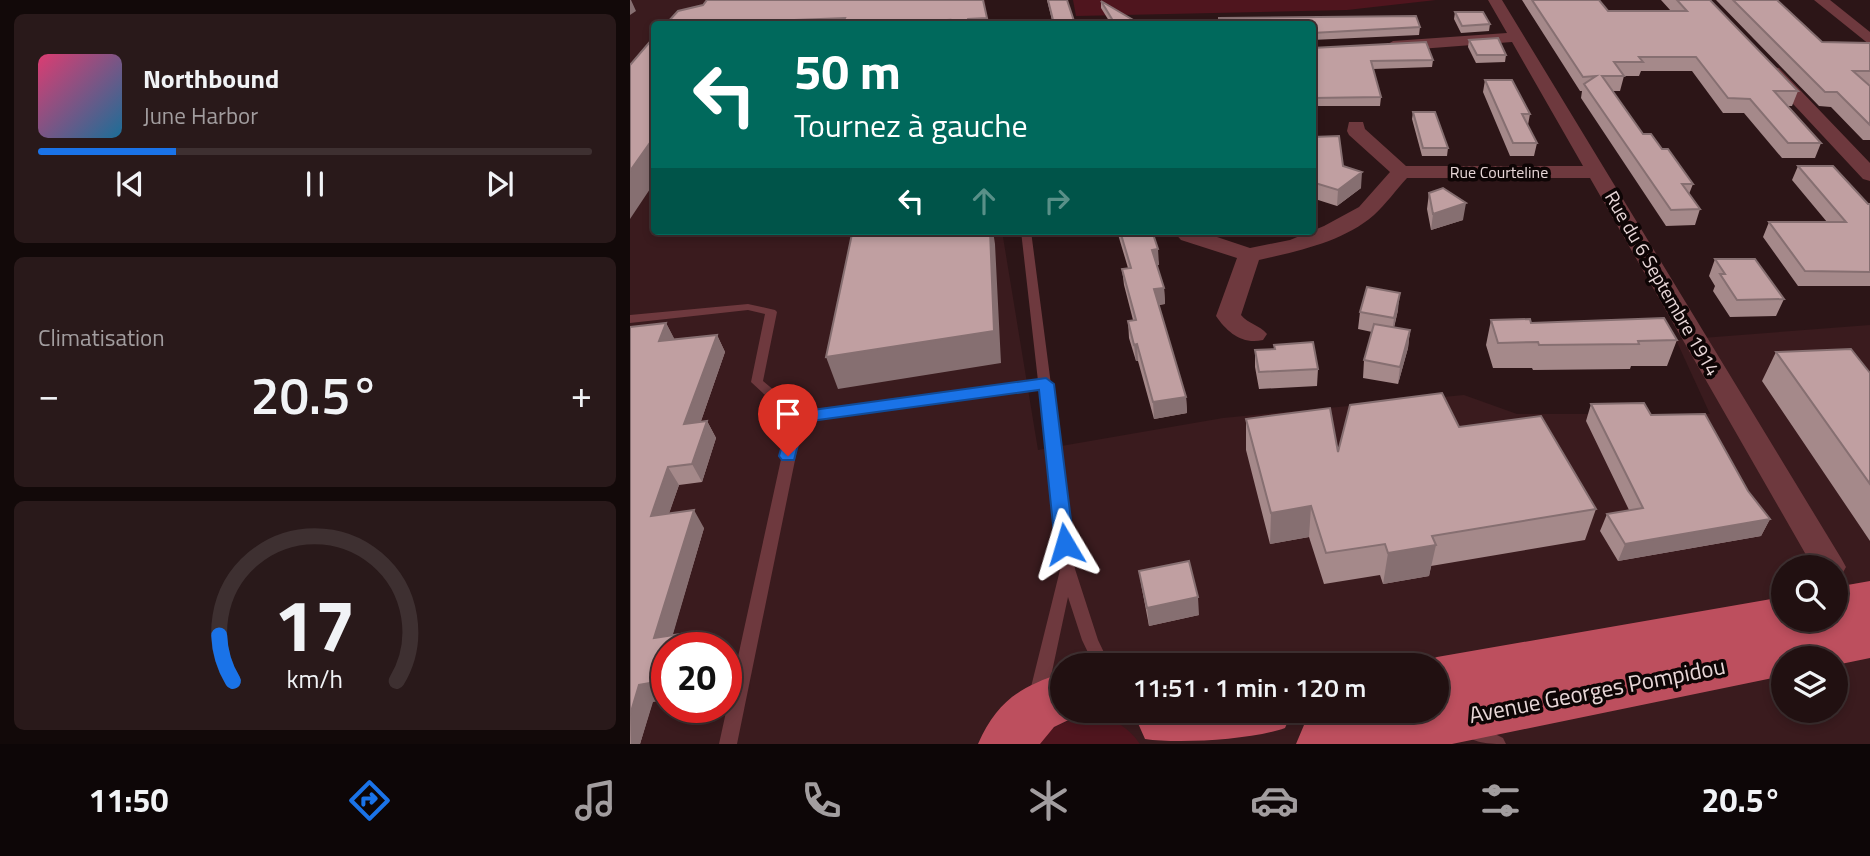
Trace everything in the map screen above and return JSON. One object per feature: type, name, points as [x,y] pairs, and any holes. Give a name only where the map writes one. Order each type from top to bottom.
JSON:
[{"type":"main road","name":"Avenue Georges Pompidou","points":[[1449,699],[1853,611]]},
{"type":"main road","name":"Avenue Georges Pompidou","points":[[1449,699],[1771,621]]},
{"type":"main road","name":"Avenue Georges Pompidou","points":[[1324,744],[1381,723]]},
{"type":"street","name":"Rue du 6 Septembre 1914","points":[[1494,0],[1598,172],[1853,611]]},
{"type":"street","points":[[1821,0],[1870,40]]},
{"type":"street","points":[[1375,47],[1517,37]]},
{"type":"street","points":[[1759,58],[1870,175]]},
{"type":"street","points":[[1188,235],[1249,255],[1296,245],[1332,231],[1366,212],[1401,172],[1356,131],[1356,126]]},
{"type":"street","name":"Rue Courteline","points":[[1401,172],[1598,172]]},
{"type":"street","points":[[1249,255],[1227,316],[1238,328],[1254,334]]},
{"type":"lane","points":[[1027,235],[1068,569],[1096,653]]},
{"type":"lane","points":[[630,319],[748,307],[771,313],[757,382],[797,417],[1046,384]]},
{"type":"lane","points":[[728,744],[797,417]]},
{"type":"lane","points":[[1034,717],[1068,569]]},
{"type":"lane","points":[[1449,704],[1497,744]]},
{"type":"shaded area","points":[[630,0],[985,0],[988,21],[651,21],[651,235],[1003,235],[1038,450],[1223,418],[1464,395],[1517,414],[1710,414],[1676,340],[1870,325],[1870,744],[630,744]]},
{"type":"shaded area","points":[[1073,0],[1436,0],[1347,10],[1076,16]]},
{"type":"shaded area","points":[[1063,723],[1116,723],[1131,733],[1140,744],[1036,744],[1048,731]]},
{"type":"building","points":[[707,0],[983,0],[987,18],[968,21],[844,21],[845,18],[669,21],[678,11],[703,5]]},
{"type":"building","points":[[1048,0],[1067,0],[1074,21],[1053,21]]},
{"type":"building","points":[[1532,0],[1599,0],[1608,11],[1687,11],[1677,0],[1710,0],[1798,91],[1774,91],[1821,143],[1788,143],[1750,99],[1728,98],[1696,57],[1639,57],[1643,62],[1614,62],[1624,76],[1602,76],[1643,134],[1651,134],[1662,149],[1668,149],[1693,184],[1682,184],[1700,209],[1671,210],[1584,84],[1596,76],[1583,77]]},
{"type":"building","points":[[1733,0],[1777,0],[1822,42],[1870,43],[1870,71],[1853,71],[1870,86],[1870,125],[1837,92],[1825,92]]},
{"type":"building","points":[[1101,1],[1135,21],[1113,21]]},
{"type":"building","points":[[1455,12],[1483,12],[1490,24],[1462,26]]},
{"type":"building","points":[[1416,16],[1420,27],[1316,33],[1316,21],[1219,21],[1219,18]]},
{"type":"building","points":[[1498,38],[1506,55],[1477,55],[1469,40]]},
{"type":"building","points":[[651,40],[651,141],[630,171],[630,65]]},
{"type":"building","points":[[1426,42],[1433,60],[1371,61],[1381,97],[1316,98],[1316,48]]},
{"type":"building","points":[[1485,80],[1512,80],[1530,114],[1522,114],[1537,143],[1513,143]]},
{"type":"building","points":[[1413,112],[1435,112],[1448,148],[1423,148]]},
{"type":"building","points":[[1339,136],[1343,166],[1362,172],[1338,190],[1316,183],[1316,137]]},
{"type":"building","points":[[1798,166],[1833,166],[1870,204],[1870,272],[1805,271],[1769,222],[1846,222]]},
{"type":"building","points":[[1443,188],[1466,203],[1433,214],[1429,193]]},
{"type":"building","points":[[852,235],[990,235],[994,331],[826,357]]},
{"type":"building","points":[[1121,235],[1153,235],[1158,249],[1152,250],[1164,288],[1154,289],[1186,397],[1153,402],[1128,321],[1136,320],[1122,269],[1131,268]]},
{"type":"building","points":[[1715,259],[1755,259],[1784,299],[1737,300],[1720,274],[1725,274]]},
{"type":"building","points":[[1367,287],[1400,293],[1394,318],[1360,312]]},
{"type":"building","points":[[1664,318],[1677,340],[1638,341],[1639,344],[1498,343],[1491,320],[1530,319],[1531,323]]},
{"type":"building","points":[[666,323],[659,341],[717,335],[684,424],[707,421],[692,464],[668,467],[651,516],[694,510],[656,632],[651,632],[651,683],[639,685],[630,715],[630,327]]},
{"type":"building","points":[[1374,324],[1410,330],[1400,367],[1364,360]]},
{"type":"building","points":[[1313,342],[1318,369],[1259,372],[1255,350],[1275,349],[1274,345]]},
{"type":"building","points":[[1851,349],[1870,373],[1870,484],[1776,352]]},
{"type":"building","points":[[1442,393],[1459,427],[1541,416],[1596,509],[1432,536],[1436,545],[1388,553],[1385,544],[1326,553],[1311,506],[1271,513],[1246,419],[1330,408],[1338,452],[1350,405]]},
{"type":"building","points":[[1644,403],[1651,415],[1705,414],[1748,491],[1770,519],[1625,544],[1607,514],[1643,508],[1591,404]]},
{"type":"building","points":[[1189,561],[1198,597],[1147,608],[1139,571]]},
{"type":"route","points":[[788,456],[797,417],[1046,384],[1065,544]]}]
